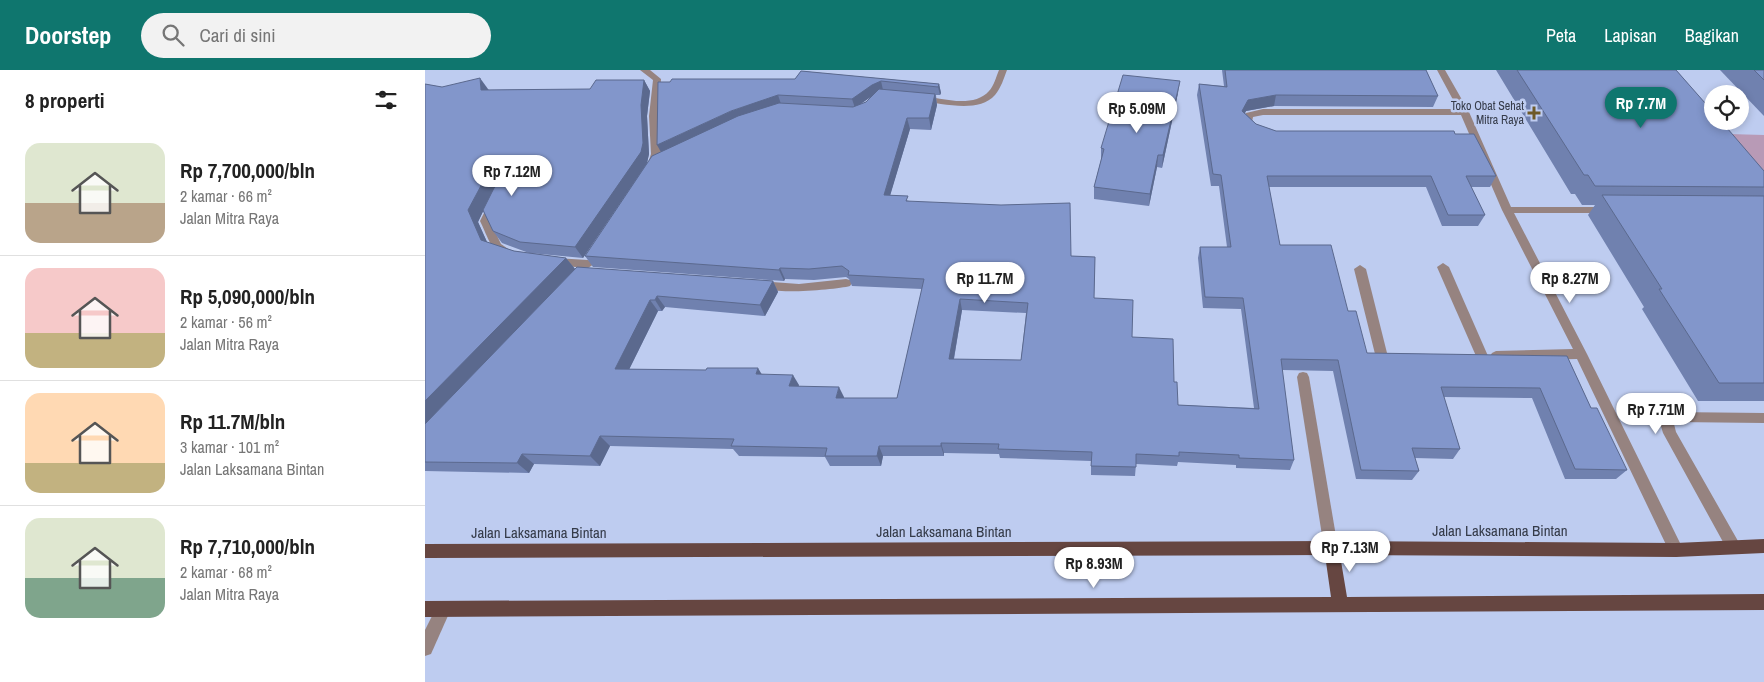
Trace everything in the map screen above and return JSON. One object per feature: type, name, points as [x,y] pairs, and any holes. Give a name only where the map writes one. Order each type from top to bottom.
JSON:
[{"type":"main road","name":"Jalan Laksamana Bintan","points":[[425,551],[1331,548],[1676,550],[1764,546]]},
{"type":"main road","points":[[1331,548],[1340,603]]},
{"type":"main road","points":[[425,609],[1764,602]]},
{"type":"street","points":[[644,70],[657,79],[654,116],[658,162],[644,179]]},
{"type":"street","points":[[912,98],[968,103],[978,101],[990,95],[996,88],[1003,70]]},
{"type":"street","points":[[1441,70],[1465,112],[1471,138],[1581,354],[1676,550]]},
{"type":"street","points":[[1262,135],[1247,122],[1249,115],[1274,111],[1465,112]]},
{"type":"street","points":[[502,192],[485,221],[492,233],[496,246],[507,253],[523,258]]},
{"type":"street","points":[[1507,210],[1615,210]]},
{"type":"street","points":[[541,261],[590,261],[582,272],[599,273]]},
{"type":"street","points":[[1443,267],[1477,356],[1581,354]]},
{"type":"street","points":[[1360,269],[1382,358],[1409,357]]},
{"type":"street","points":[[751,284],[799,288],[847,283]]},
{"type":"street","points":[[1303,377],[1331,548]]},
{"type":"street","points":[[1733,546],[1670,433],[1667,423],[1672,416],[1764,418]]},
{"type":"street","points":[[425,648],[443,610]]},
{"type":"shaded area","points":[[1728,134],[1764,135],[1764,176]]},
{"type":"building","points":[[1225,70],[1426,70],[1438,96],[1276,95],[1248,100],[1242,111],[1256,124],[1276,131],[1454,131],[1455,134],[1474,134],[1496,176],[1466,176],[1485,215],[1448,215],[1431,176],[1267,176],[1280,245],[1331,245],[1348,311],[1356,311],[1367,353],[1567,356],[1591,408],[1597,408],[1627,470],[1575,469],[1540,388],[1441,387],[1460,449],[1412,448],[1419,471],[1361,470],[1338,360],[1281,359],[1294,460],[1239,458],[1239,455],[1179,452],[1179,456],[1136,454],[1136,467],[1091,466],[1092,452],[998,449],[999,444],[941,443],[941,446],[879,446],[877,456],[825,456],[827,448],[731,446],[734,439],[600,436],[590,456],[522,454],[517,463],[425,462],[425,424],[577,267],[773,281],[760,305],[657,296],[655,300],[650,300],[615,369],[706,370],[707,368],[758,368],[756,374],[793,375],[789,386],[839,387],[836,398],[897,398],[924,279],[848,275],[849,271],[842,266],[809,269],[780,268],[779,270],[585,256],[652,156],[738,116],[779,103],[853,107],[866,102],[879,89],[935,94],[929,118],[907,118],[884,195],[908,196],[906,201],[1001,205],[1070,203],[1071,256],[1095,257],[1094,298],[1133,300],[1132,337],[1173,339],[1174,382],[1177,382],[1178,405],[1259,409],[1243,298],[1205,297],[1200,247],[1231,247],[1221,175],[1213,174],[1199,84],[1227,87]],"holes":[[[960,299],[1028,303],[1021,360],[949,359]]]},
{"type":"building","points":[[1517,70],[1676,70],[1704,102],[1704,130],[1729,130],[1764,171],[1764,187],[1595,186],[1588,175],[1584,175]]},
{"type":"building","points":[[1754,70],[1764,70],[1764,80]]},
{"type":"building","points":[[801,71],[939,84],[938,87],[881,81],[852,99],[778,95],[731,111],[657,145],[658,82],[670,82],[672,79],[795,79]]},
{"type":"building","points":[[1123,75],[1180,81],[1163,155],[1158,155],[1150,194],[1094,187],[1104,149],[1101,148]]},
{"type":"building","points":[[480,78],[481,90],[590,89],[596,80],[644,80],[641,105],[643,143],[641,152],[575,247],[520,242],[493,231],[483,210],[494,188],[513,170],[513,163],[502,163],[483,182],[468,210],[481,240],[514,251],[566,258],[425,401],[425,84],[442,87]]},
{"type":"building","points":[[1602,195],[1764,196],[1764,383],[1719,383]]},
{"type":"place","name":"Toko Obat Sehat Mitra Raya","points":[[1534,113]]}]
